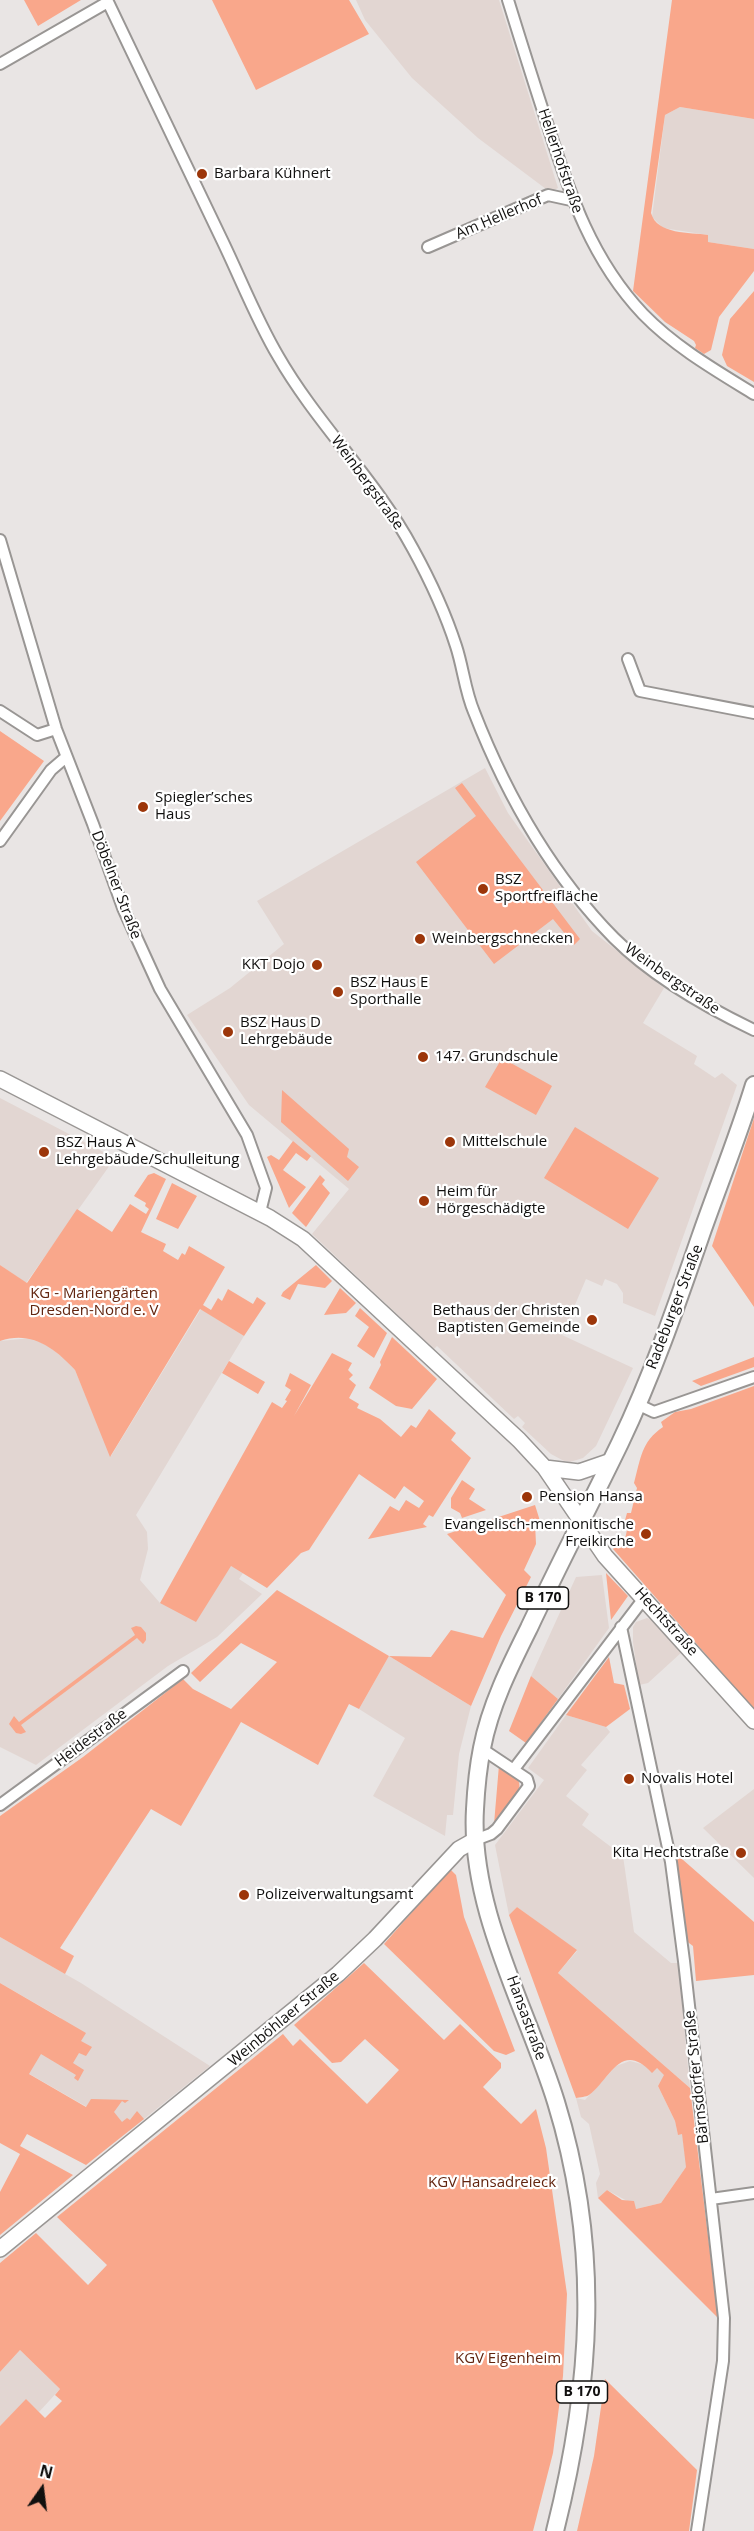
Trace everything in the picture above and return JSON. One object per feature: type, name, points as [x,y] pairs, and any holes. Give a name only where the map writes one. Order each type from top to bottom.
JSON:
[{"type":"main road","name":"Radeburger Straße","points":[[580,1522],[637,1404],[678,1299],[754,1085]]},
{"type":"main road","name":"Hansastraße","points":[[555,2531],[570,2472],[585,2375],[587,2290],[580,2211],[574,2173],[556,2101],[486,1908],[475,1840],[475,1811],[482,1749],[506,1675],[580,1522]]},
{"type":"street","name":"Hellerhofstraße","points":[[508,0],[571,200],[593,243],[619,285],[644,315],[664,334],[713,369],[754,394]]},
{"type":"street","name":"Weinbergstraße","points":[[0,64],[108,2],[276,352],[323,422],[387,506],[413,548],[437,596],[453,638],[477,719],[515,803],[544,851],[599,920],[636,957],[688,994],[724,1016],[754,1030]]},
{"type":"street","name":"Am Hellerhof","points":[[429,247],[548,195],[571,200]]},
{"type":"street","name":"Döbelner Straße","points":[[0,540],[65,758],[93,824],[123,908],[160,989],[247,1135],[266,1188],[260,1212]]},
{"type":"street","points":[[628,659],[640,691],[754,713]]},
{"type":"street","points":[[0,711],[37,735],[56,729]]},
{"type":"street","points":[[0,841],[51,770],[65,758]]},
{"type":"street","name":"Hechtstraße","points":[[0,1079],[260,1212],[303,1239],[519,1440],[545,1468],[605,1556],[645,1597],[754,1720]]},
{"type":"street","points":[[637,1404],[654,1412],[754,1377]]},
{"type":"street","points":[[545,1468],[579,1472],[611,1461]]},
{"type":"street","points":[[482,1749],[514,1769],[645,1597]]},
{"type":"street","name":"Bärnsdorfer Straße","points":[[621,1627],[671,1862],[711,2199],[724,2340],[698,2531]]},
{"type":"street","name":"Heidestraße","points":[[0,1805],[183,1671]]},
{"type":"street","name":"Weinböhlaer Straße","points":[[0,2249],[338,1974],[375,1939],[459,1849],[492,1834],[529,1786],[527,1779],[514,1769]]},
{"type":"street","points":[[711,2199],[754,2193]]},
{"type":"shaded area","points":[[356,0],[499,0],[558,188],[550,192],[478,138],[412,78],[365,20]]},
{"type":"shaded area","points":[[680,107],[754,119],[754,249],[708,242],[708,235],[663,228],[652,217],[665,115]]},
{"type":"shaded area","points":[[485,768],[508,813],[592,931],[664,988],[643,1023],[697,1056],[694,1064],[715,1078],[722,1073],[737,1085],[655,1316],[623,1303],[623,1293],[617,1284],[605,1279],[602,1286],[586,1279],[562,1335],[633,1368],[596,1446],[583,1458],[570,1462],[551,1454],[522,1427],[525,1423],[518,1416],[514,1419],[437,1346],[434,1349],[312,1234],[349,1189],[249,1105],[187,1015],[230,988],[284,944],[257,901]]},
{"type":"shaded area","points":[[0,1098],[115,1158],[26,1283],[0,1265]]},
{"type":"shaded area","points":[[201,1309],[244,1336],[136,1515],[147,1532],[148,1549],[140,1580],[160,1603],[231,1566],[243,1573],[239,1579],[262,1594],[217,1637],[168,1666],[36,1765],[0,1747],[0,1341],[31,1338],[48,1346],[65,1359],[75,1370],[111,1456]]},
{"type":"shaded area","points":[[602,1575],[609,1628],[558,1699],[531,1676],[576,1577]]},
{"type":"shaded area","points":[[647,1618],[656,1622],[682,1652],[648,1683],[639,1685],[633,1627],[636,1622]]},
{"type":"shaded area","points":[[389,1656],[471,1706],[459,1754],[453,1815],[447,1815],[445,1836],[373,1796],[405,1738],[359,1709]]},
{"type":"shaded area","points":[[566,1715],[606,1727],[610,1732],[581,1765],[587,1770],[566,1796],[589,1814],[582,1825],[623,1856],[634,1932],[671,1963],[678,1963],[690,2088],[558,1973],[577,1951],[517,1907],[509,1915],[495,1845],[544,1780],[528,1768]]},
{"type":"shaded area","name":"Kita Hechtstraße","points":[[754,1789],[754,1878],[703,1828]]},
{"type":"shaded area","points":[[0,1937],[81,1983],[210,2066],[129,2131],[26,2072],[61,2018],[0,1983]]},
{"type":"shaded area","points":[[630,2061],[657,2068],[665,2075],[658,2086],[675,2121],[678,2134],[682,2133],[686,2160],[686,2167],[661,2203],[636,2209],[629,2202],[607,2190],[598,2198],[596,2183],[600,2174],[589,2124],[581,2117],[576,2098],[585,2100],[616,2066]]},
{"type":"shaded area","points":[[20,2350],[60,2389],[39,2412],[26,2400],[0,2426],[0,2372]]},
{"type":"green space","points":[[24,0],[81,0],[38,26]]},
{"type":"green space","points":[[212,0],[349,0],[369,34],[256,90]]},
{"type":"green space","points":[[672,0],[754,0],[754,119],[680,107],[665,115],[651,213],[654,220],[667,229],[708,235],[708,242],[754,249],[754,271],[719,317],[711,350],[704,354],[695,348],[694,341],[665,322],[633,291]]},
{"type":"green space","points":[[754,291],[754,382],[727,366],[722,355],[730,319]]},
{"type":"green space","points":[[0,731],[44,761],[0,821]]},
{"type":"green space","name":"BSZ Sportfreifläche","points":[[462,783],[580,939],[574,945],[553,919],[494,964],[416,862],[476,816],[455,788]]},
{"type":"green space","points":[[502,1058],[552,1086],[536,1115],[485,1087]]},
{"type":"green space","points":[[282,1090],[349,1149],[347,1157],[359,1167],[348,1181],[281,1122]]},
{"type":"green space","points":[[754,1118],[754,1307],[712,1246]]},
{"type":"green space","points":[[575,1127],[659,1178],[628,1229],[544,1178]]},
{"type":"green space","points":[[293,1141],[311,1156],[307,1161],[296,1153],[283,1170],[306,1187],[289,1208],[267,1157],[271,1155],[279,1160]]},
{"type":"green space","name":"KG - Mariengärten Dresden-Nord e. V","points":[[154,1173],[166,1179],[141,1232],[166,1244],[163,1251],[178,1260],[182,1253],[185,1255],[189,1246],[225,1267],[203,1305],[211,1310],[218,1298],[222,1301],[228,1289],[253,1304],[257,1297],[266,1303],[244,1336],[200,1309],[110,1457],[75,1370],[51,1348],[42,1343],[22,1338],[0,1341],[0,1265],[27,1283],[77,1209],[112,1232],[130,1204],[146,1214],[149,1209],[145,1206],[146,1203],[134,1196],[148,1175]]},
{"type":"green space","points":[[320,1175],[325,1180],[322,1184],[330,1193],[306,1227],[292,1213]]},
{"type":"green space","points":[[172,1183],[197,1196],[178,1229],[156,1219]]},
{"type":"green space","points":[[316,1265],[332,1281],[325,1288],[298,1284],[290,1300],[281,1296],[283,1292]]},
{"type":"green space","points":[[340,1288],[356,1303],[346,1313],[324,1315]]},
{"type":"green space","points":[[360,1308],[387,1333],[374,1358],[357,1346],[369,1327],[355,1316]]},
{"type":"green space","points":[[392,1337],[437,1379],[412,1409],[396,1406],[369,1388]]},
{"type":"green space","points":[[332,1353],[352,1363],[348,1370],[353,1375],[349,1379],[356,1385],[349,1398],[359,1404],[357,1408],[380,1419],[401,1437],[411,1425],[416,1428],[429,1409],[456,1433],[451,1440],[471,1458],[433,1517],[429,1515],[423,1524],[427,1527],[368,1539],[390,1506],[399,1511],[406,1500],[419,1508],[424,1501],[404,1486],[395,1499],[359,1474],[309,1550],[301,1553],[267,1588],[231,1566],[196,1622],[160,1603],[272,1402],[282,1408],[287,1401],[285,1400],[291,1390],[285,1386],[290,1373],[311,1385],[294,1416]]},
{"type":"green space","points":[[754,1357],[754,1367],[701,1386],[692,1381]]},
{"type":"green space","points":[[229,1361],[265,1382],[258,1394],[222,1373]]},
{"type":"green space","points":[[754,1386],[754,1709],[613,1549],[616,1544],[624,1544],[628,1525],[624,1524],[627,1513],[631,1513],[637,1488],[634,1483],[640,1458],[650,1439],[663,1427],[661,1422],[675,1412],[691,1409]]},
{"type":"green space","points":[[462,1480],[475,1489],[469,1499],[486,1510],[462,1518],[460,1513],[451,1508],[451,1498]]},
{"type":"green space","points":[[535,1505],[540,1521],[535,1523],[536,1544],[524,1570],[531,1577],[501,1636],[471,1706],[389,1656],[431,1657],[451,1630],[483,1638],[506,1595],[447,1534]]},
{"type":"green space","points":[[606,1573],[628,1596],[611,1620]]},
{"type":"green space","points":[[277,1590],[389,1656],[359,1709],[349,1704],[318,1765],[241,1722],[181,1826],[151,1809],[60,1948],[74,1956],[65,1974],[0,1937],[0,1816],[83,1757],[183,1679],[193,1689],[231,1709],[277,1662],[241,1643],[200,1682],[191,1673]]},
{"type":"green space","points":[[141,1627],[146,1633],[146,1640],[143,1644],[137,1638],[21,1725],[26,1732],[16,1733],[9,1724],[14,1716],[19,1722],[135,1635],[131,1628]]},
{"type":"green space","points":[[609,1657],[614,1683],[624,1685],[630,1709],[606,1727],[566,1715]]},
{"type":"green space","points":[[531,1676],[558,1699],[526,1743],[509,1731]]},
{"type":"green space","points":[[499,1765],[517,1778],[519,1790],[494,1824]]},
{"type":"green space","points":[[674,1852],[754,1922],[754,1975],[696,1981],[693,1946],[685,1940]]},
{"type":"green space","points":[[450,1869],[456,1875],[464,1917],[515,2051],[506,2055],[494,2051],[384,1944]]},
{"type":"green space","points":[[517,1907],[577,1950],[558,1973],[690,2088],[718,2318],[598,2198],[607,2190],[622,2200],[634,2201],[636,2209],[661,2203],[686,2167],[682,2134],[678,2135],[675,2121],[658,2086],[664,2075],[657,2068],[652,2073],[632,2060],[624,2061],[616,2066],[589,2095],[576,2098],[509,1915]]},
{"type":"green space","name":"KGV Hansadreieck","points":[[364,1963],[444,2040],[460,2024],[501,2063],[501,2068],[483,2087],[521,2124],[536,2109],[546,2148],[567,2294],[563,2376],[553,2453],[533,2531],[0,2531],[0,2426],[26,2399],[45,2418],[62,2401],[55,2395],[60,2389],[20,2350],[0,2372],[0,2263],[36,2233],[88,2285],[107,2265],[57,2217],[283,2034],[293,2046],[300,2039],[367,2104],[399,2070],[365,2039],[341,2062],[332,2063],[294,2025]]},
{"type":"green space","points":[[0,1983],[86,2033],[81,2041],[92,2047],[86,2056],[79,2053],[73,2063],[84,2070],[78,2081],[74,2078],[76,2075],[41,2054],[29,2074],[86,2107],[91,2099],[129,2100],[125,2103],[122,2101],[114,2112],[122,2122],[127,2118],[130,2120],[137,2111],[144,2119],[86,2165],[27,2134],[20,2146],[73,2175],[0,2235],[0,2192],[20,2154],[0,2143]]},
{"type":"green space","name":"KGV Eigenheim","points":[[605,2379],[697,2470],[689,2531],[577,2531],[594,2456]]},
{"type":"place","name":"Barbara Kühnert","points":[[202,174]]},
{"type":"place","name":"Spiegler’sches Haus","points":[[143,807]]},
{"type":"place","name":"BSZ Sportfreifläche","points":[[483,889]]},
{"type":"place","name":"Weinbergschnecken","points":[[420,939]]},
{"type":"place","name":"KKT Dojo","points":[[317,965]]},
{"type":"place","name":"BSZ Haus E Sporthalle","points":[[338,992]]},
{"type":"place","name":"BSZ Haus D Lehrgebäude","points":[[228,1032]]},
{"type":"place","name":"147. Grundschule","points":[[423,1057]]},
{"type":"place","name":"Mittelschule","points":[[450,1142]]},
{"type":"place","name":"BSZ Haus A Lehrgebäude/Schulleitung","points":[[44,1152]]},
{"type":"place","name":"Heim für Hörgeschädigte","points":[[424,1201]]},
{"type":"place","name":"Bethaus der Christen Baptisten Gemeinde","points":[[592,1320]]},
{"type":"place","name":"Pension Hansa","points":[[527,1497]]},
{"type":"place","name":"Evangelisch-mennonitische Freikirche","points":[[646,1534]]},
{"type":"place","name":"Novalis Hotel","points":[[629,1779]]},
{"type":"place","name":"Kita Hechtstraße","points":[[741,1853]]},
{"type":"place","name":"Polizeiverwaltungsamt","points":[[244,1895]]}]
